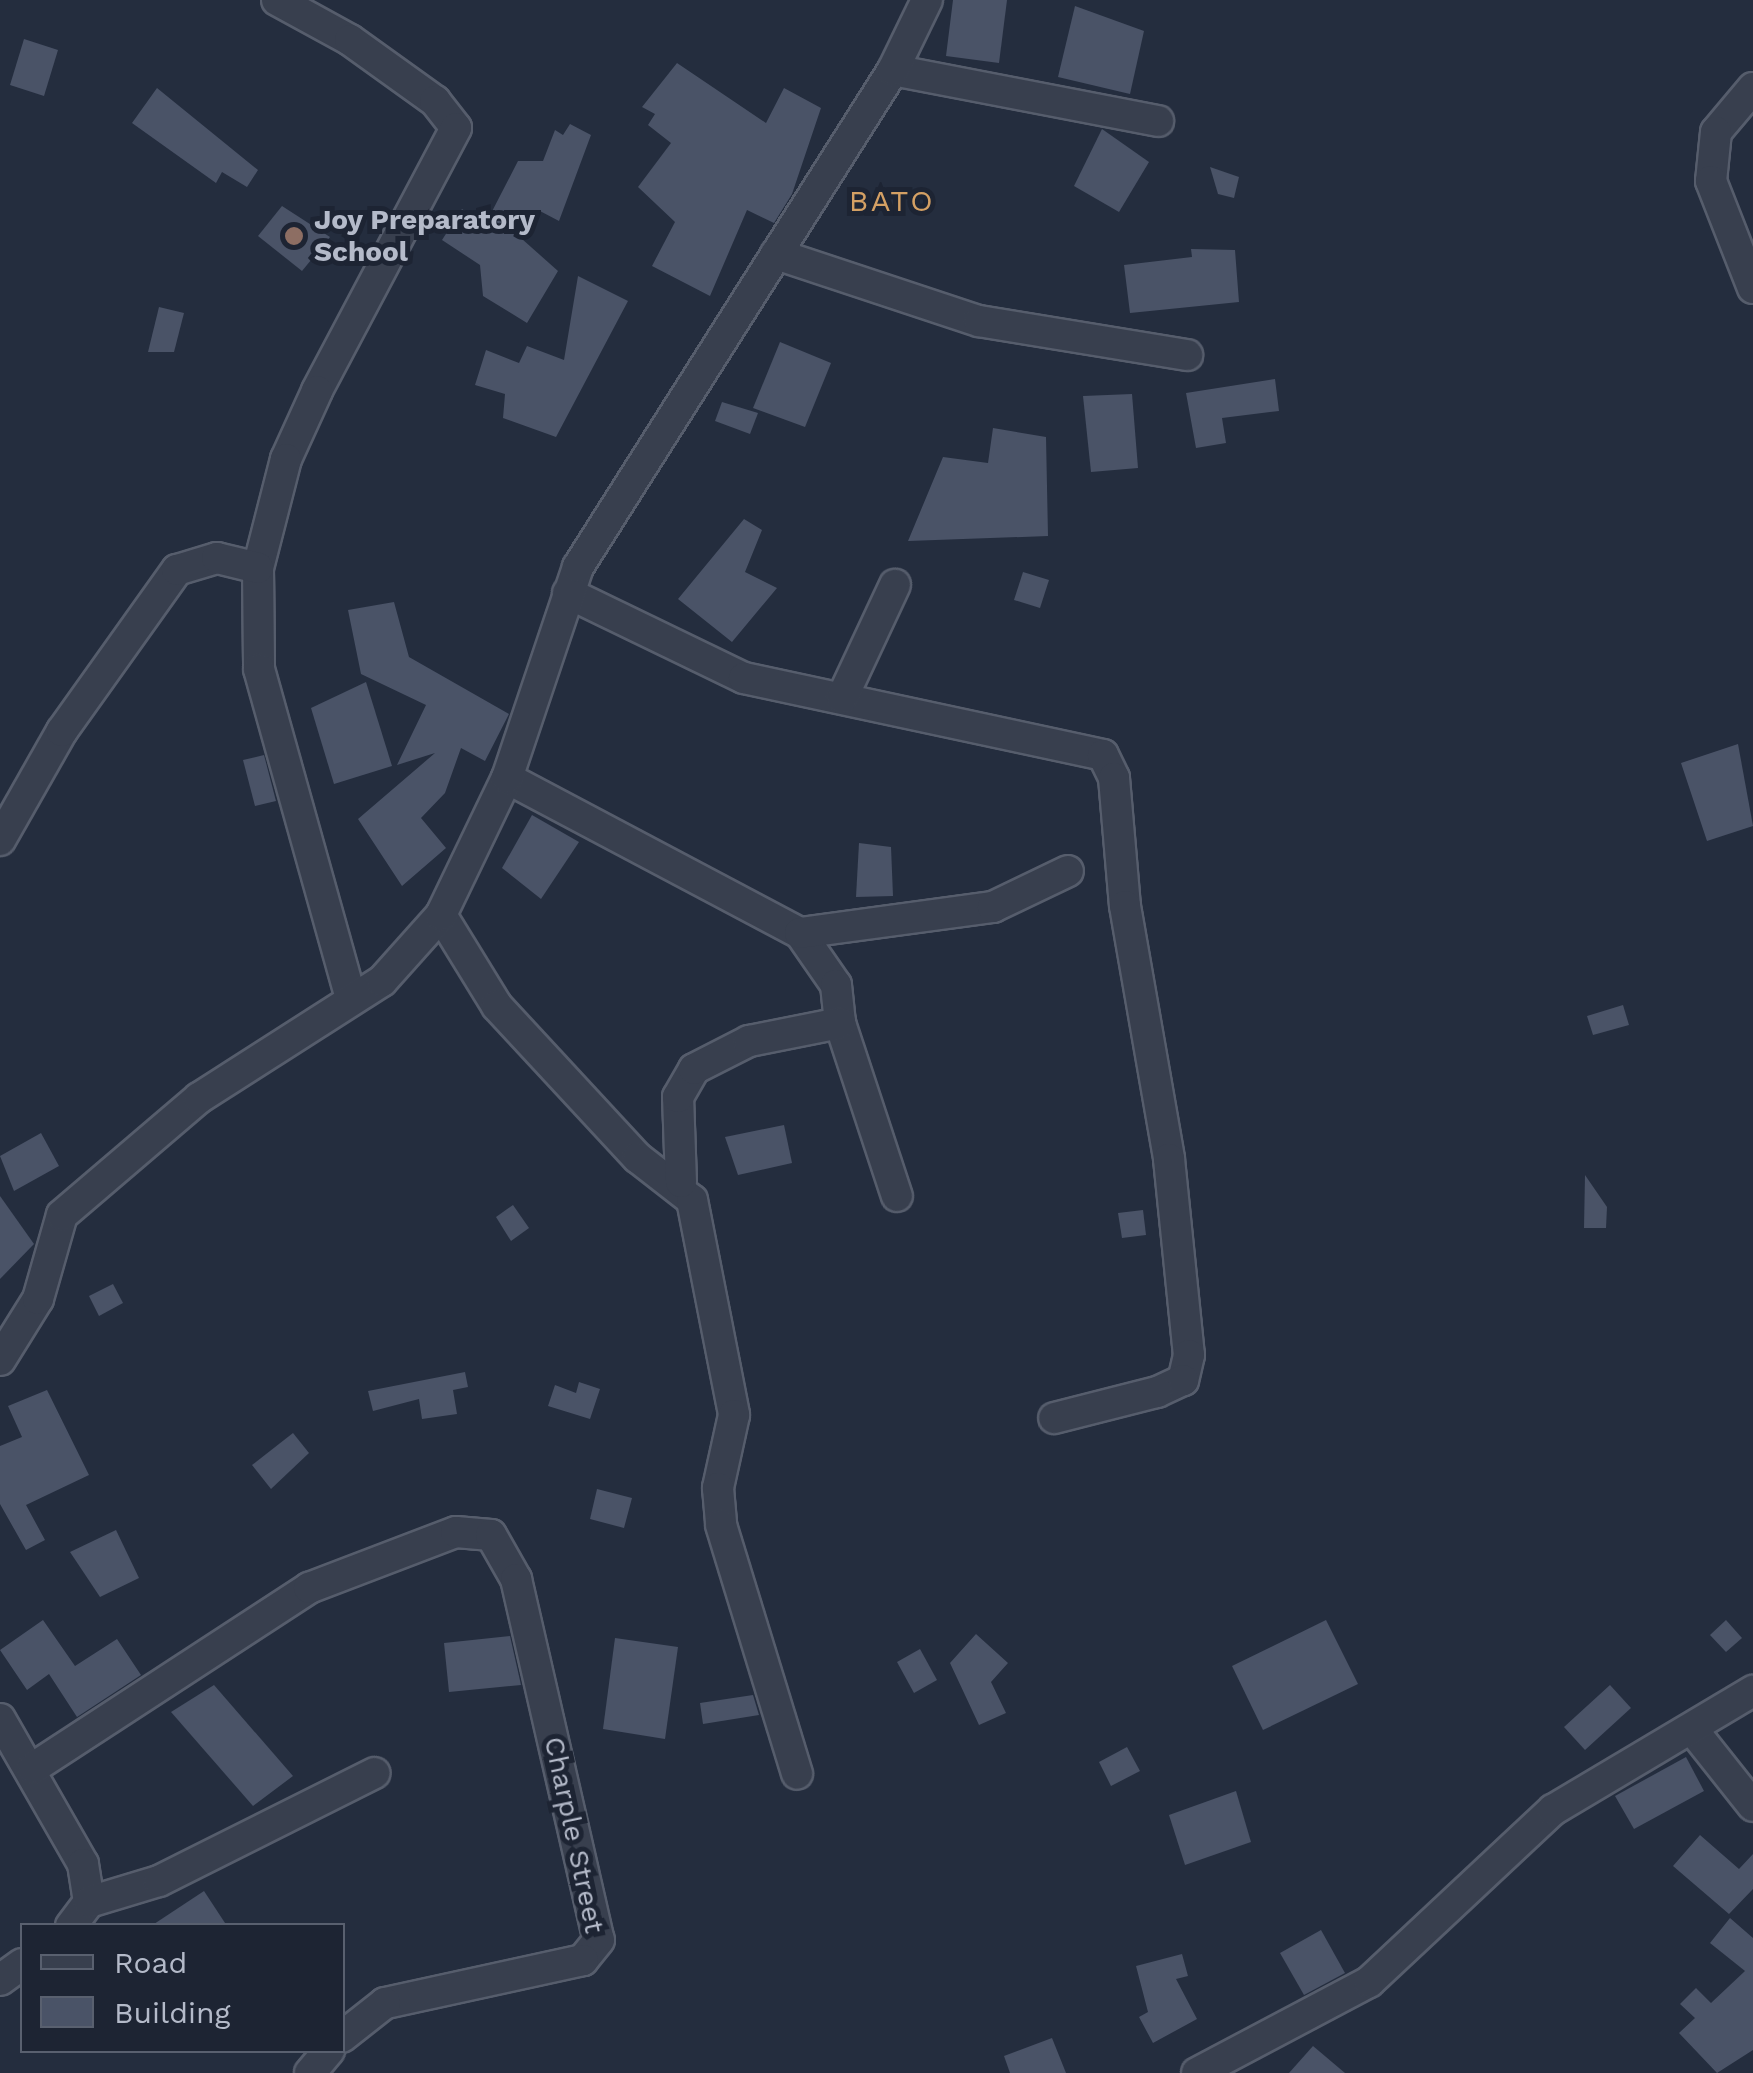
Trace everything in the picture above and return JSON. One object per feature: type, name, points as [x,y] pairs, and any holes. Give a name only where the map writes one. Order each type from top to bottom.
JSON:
[{"type":"street","points":[[277,0],[350,40],[435,100],[456,128],[316,391],[286,459],[258,568],[259,669],[350,996]]},
{"type":"street","points":[[0,1360],[38,1299],[62,1214],[199,1098],[411,956],[441,915],[507,778],[568,593],[628,475],[893,70],[927,0]]},
{"type":"street","points":[[893,70],[1158,121]]},
{"type":"street","points":[[1753,88],[1716,132],[1711,181],[1753,288]]},
{"type":"street","points":[[776,254],[979,321],[1187,355]]},
{"type":"street","points":[[0,840],[62,731],[177,570],[206,558],[258,568]]},
{"type":"street","points":[[842,698],[895,585]]},
{"type":"street","points":[[568,593],[744,678],[1080,745],[1103,755],[1114,778],[1189,1356],[1183,1380],[1157,1392],[1054,1418]]},
{"type":"street","points":[[507,778],[800,932],[836,985],[840,1023],[897,1196]]},
{"type":"street","points":[[800,932],[993,907],[1068,871]]},
{"type":"street","points":[[441,915],[497,1006],[638,1158],[681,1182]]},
{"type":"street","points":[[797,1774],[761,1642],[729,1568],[718,1488],[734,1415],[700,1222],[681,1182],[678,1097],[694,1070],[749,1041],[840,1023]]},
{"type":"street","name":"Charple Street","points":[[34,1768],[309,1588],[475,1530],[507,1553],[599,1940],[584,1960],[385,2003],[345,2035]]},
{"type":"street","points":[[1197,2073],[1269,2042],[1394,1963],[1553,1810],[1753,1691]]},
{"type":"street","points":[[0,1719],[34,1768],[84,1864],[80,1914],[159,1881],[374,1772]]},
{"type":"street","points":[[1692,1729],[1753,1806]]},
{"type":"street","points":[[1259,2073],[1269,2042]]},
{"type":"street","points":[[310,2073],[327,2053]]},
{"type":"building","points":[[953,0],[1007,0],[999,63],[946,56]]},
{"type":"building","points":[[1075,6],[1144,31],[1130,94],[1058,77]]},
{"type":"building","points":[[24,39],[58,50],[44,96],[10,85]]},
{"type":"building","points":[[677,63],[766,123],[784,88],[821,108],[792,194],[774,223],[747,210],[710,296],[652,266],[675,222],[638,187],[671,143],[648,125],[655,114],[642,107]]},
{"type":"building","points":[[157,88],[258,170],[247,187],[222,172],[216,183],[132,123]]},
{"type":"building","points":[[570,124],[591,135],[559,221],[538,210],[522,239],[558,271],[527,323],[483,296],[480,265],[442,240],[462,209],[485,225],[518,161],[543,161],[555,130],[563,135]]},
{"type":"building","points":[[1102,129],[1149,162],[1119,212],[1074,186]]},
{"type":"building","points":[[1210,167],[1239,177],[1234,198],[1218,194]]},
{"type":"building","name":"Joy Preparatory School","points":[[282,206],[330,237],[302,271],[258,236]]},
{"type":"building","points":[[1191,249],[1235,250],[1239,302],[1130,313],[1124,265],[1192,257]]},
{"type":"building","points":[[578,276],[628,301],[556,437],[503,418],[505,394],[475,385],[486,350],[519,363],[527,346],[564,360]]},
{"type":"building","points":[[159,307],[184,313],[174,352],[148,352]]},
{"type":"building","points":[[780,342],[831,363],[805,427],[753,408]]},
{"type":"building","points":[[1275,379],[1279,411],[1222,418],[1226,443],[1196,448],[1186,393]]},
{"type":"building","points":[[1132,394],[1138,468],[1091,472],[1083,396]]},
{"type":"building","points":[[722,402],[758,413],[750,434],[715,421]]},
{"type":"building","points":[[993,428],[1046,437],[1048,536],[908,541],[943,457],[988,463]]},
{"type":"building","points":[[744,519],[762,530],[745,572],[777,588],[732,642],[678,599]]},
{"type":"building","points":[[1023,572],[1049,580],[1040,608],[1014,600]]},
{"type":"building","points":[[394,602],[409,657],[509,714],[485,761],[461,748],[445,793],[421,818],[446,848],[402,886],[358,819],[435,753],[397,765],[426,705],[361,674],[348,610]]},
{"type":"building","points":[[366,682],[392,766],[334,784],[311,708]]},
{"type":"building","points":[[1738,744],[1753,826],[1707,841],[1681,763]]},
{"type":"building","points":[[264,755],[276,801],[255,806],[243,760]]},
{"type":"building","points":[[532,815],[579,842],[541,899],[502,868]]},
{"type":"building","points":[[859,843],[891,847],[893,896],[856,897]]},
{"type":"building","points":[[1623,1005],[1629,1025],[1593,1035],[1587,1016]]},
{"type":"building","points":[[784,1125],[792,1163],[738,1175],[725,1137]]},
{"type":"building","points":[[41,1133],[59,1166],[14,1191],[0,1156]]},
{"type":"building","points":[[1585,1175],[1607,1207],[1606,1228],[1584,1228]]},
{"type":"building","points":[[0,1196],[34,1244],[0,1279]]},
{"type":"building","points":[[513,1205],[529,1228],[511,1241],[496,1217]]},
{"type":"building","points":[[1143,1210],[1146,1235],[1122,1238],[1118,1213]]},
{"type":"building","points":[[113,1284],[123,1303],[99,1316],[89,1296]]},
{"type":"building","points":[[465,1372],[468,1387],[453,1390],[457,1414],[422,1419],[419,1399],[373,1411],[368,1391]]},
{"type":"building","points":[[579,1382],[600,1389],[590,1419],[548,1406],[555,1385],[576,1393]]},
{"type":"building","points":[[47,1390],[89,1475],[26,1505],[45,1540],[26,1550],[0,1504],[0,1446],[22,1437],[8,1406]]},
{"type":"building","points":[[293,1433],[309,1453],[271,1489],[252,1465]]},
{"type":"building","points":[[597,1489],[632,1498],[624,1528],[590,1519]]},
{"type":"building","points":[[116,1530],[139,1578],[100,1597],[70,1552]]},
{"type":"building","points":[[43,1620],[75,1666],[117,1639],[141,1675],[77,1717],[49,1674],[27,1690],[0,1650]]},
{"type":"building","points":[[1326,1620],[1358,1684],[1263,1730],[1232,1666]]},
{"type":"building","points":[[1726,1620],[1742,1638],[1726,1652],[1710,1635]]},
{"type":"building","points":[[976,1634],[1008,1663],[991,1682],[1006,1713],[979,1725],[950,1663]]},
{"type":"building","points":[[510,1636],[521,1685],[449,1692],[444,1643]]},
{"type":"building","points":[[615,1638],[678,1647],[665,1739],[603,1729]]},
{"type":"building","points":[[920,1649],[937,1680],[914,1693],[897,1662]]},
{"type":"building","points":[[214,1685],[293,1776],[253,1806],[171,1712]]},
{"type":"building","points":[[1610,1685],[1631,1708],[1585,1750],[1564,1727]]},
{"type":"building","points":[[753,1695],[759,1715],[703,1724],[700,1703]]},
{"type":"building","points":[[1127,1747],[1140,1771],[1111,1786],[1099,1762]]},
{"type":"building","points":[[1686,1757],[1704,1791],[1634,1829],[1615,1796]]},
{"type":"building","points":[[1236,1791],[1251,1842],[1185,1865],[1169,1815]]},
{"type":"building","points":[[1700,1835],[1739,1869],[1753,1854],[1753,1889],[1729,1914],[1673,1866]]},
{"type":"building","points":[[204,1891],[225,1923],[156,1923]]},
{"type":"building","points":[[1730,1918],[1753,1938],[1753,2050],[1717,2073],[1679,2033],[1695,2018],[1680,2004],[1696,1988],[1711,2003],[1745,1971],[1710,1943]]},
{"type":"building","points":[[1321,1930],[1345,1973],[1304,1995],[1280,1953]]},
{"type":"building","points":[[1182,1954],[1188,1976],[1176,1979],[1197,2019],[1153,2043],[1139,2017],[1148,2012],[1136,1966]]},
{"type":"building","points":[[1052,2038],[1066,2073],[1010,2073],[1004,2056]]},
{"type":"building","points":[[1313,2046],[1345,2073],[1289,2073]]},
{"type":"place","name":"Joy Preparatory School","points":[[294,236]]},
{"type":"district","name":"BATO","points":[[892,201]]}]
